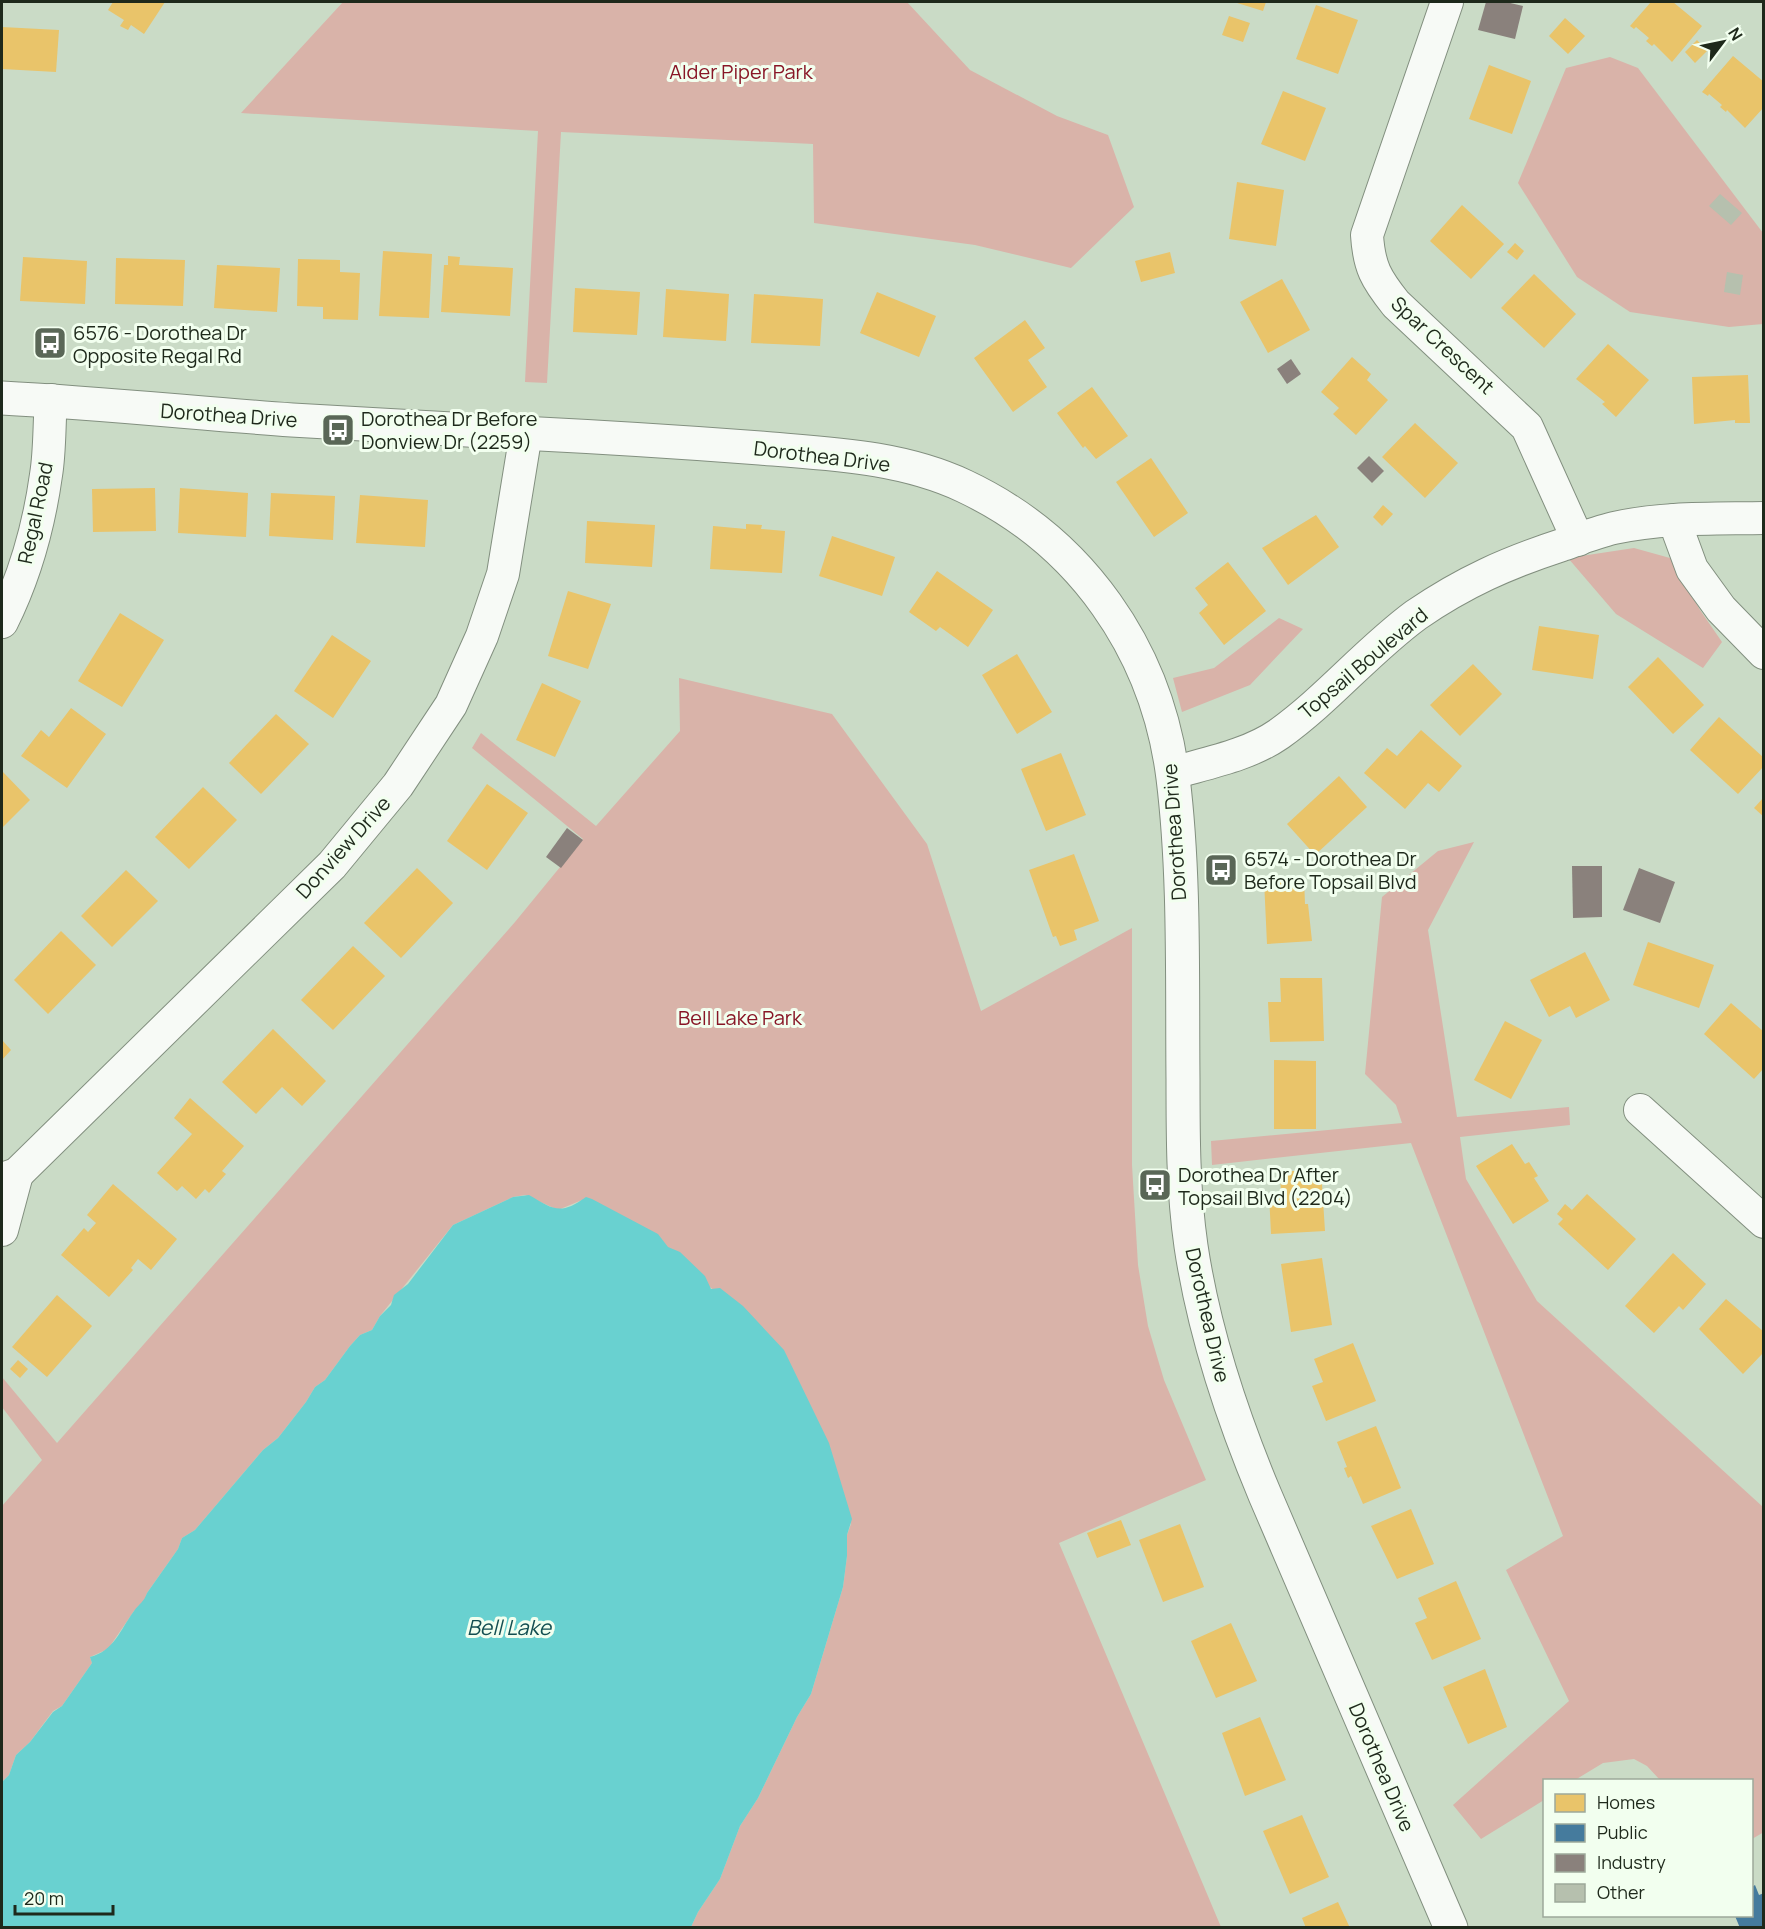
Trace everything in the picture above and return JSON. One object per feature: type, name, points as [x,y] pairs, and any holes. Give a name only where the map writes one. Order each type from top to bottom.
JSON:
[{"type":"street","name":"Spar Crescent","points":[[1447,2],[1367,235],[1369,262],[1379,283],[1396,304],[1527,427],[1578,540]]},
{"type":"street","name":"Dorothea Drive","points":[[2,398],[295,420],[674,441],[865,457],[938,475],[986,497],[1056,546],[1109,605],[1134,646],[1145,674],[1173,773],[1179,850],[1183,1154],[1190,1242],[1205,1321],[1239,1433],[1451,1928]]},
{"type":"street","name":"Regal Road","points":[[2,622],[18,585],[46,475],[51,400]]},
{"type":"street","name":"Donview Drive","points":[[2,1230],[9,1177],[332,866],[398,785],[451,705],[482,636],[503,574],[526,433]]},
{"type":"street","name":"Topsail Boulevard","points":[[1173,773],[1237,754],[1277,735],[1414,616],[1464,583],[1506,564],[1614,528],[1674,520],[1764,518]]},
{"type":"street","points":[[1674,520],[1692,569],[1721,609],[1764,653]]},
{"type":"street","points":[[1640,1110],[1764,1222]]},
{"type":"green space","name":"Alder Piper Park","points":[[343,2],[907,2],[970,70],[1057,116],[1108,135],[1134,207],[1071,268],[975,245],[814,223],[813,144],[561,132],[547,383],[525,382],[538,131],[241,113]]},
{"type":"green space","points":[[1610,57],[1638,68],[1763,233],[1763,324],[1729,327],[1630,312],[1577,277],[1518,183],[1566,68]]},
{"type":"green space","points":[[1634,548],[1670,558],[1700,610],[1722,642],[1703,668],[1616,614],[1568,558]]},
{"type":"green space","points":[[1279,618],[1303,629],[1250,685],[1182,712],[1173,678],[1214,668]]},
{"type":"green space","name":"Bell Lake Park","points":[[679,678],[832,714],[927,844],[981,1011],[1132,928],[1132,1165],[1138,1265],[1148,1326],[1164,1380],[1206,1480],[1059,1543],[1221,1927],[691,1927],[720,1879],[740,1826],[758,1798],[797,1717],[811,1694],[843,1587],[847,1535],[851,1524],[714,1290],[582,1200],[558,1210],[525,1195],[513,1197],[453,1225],[380,1316],[372,1330],[360,1335],[325,1380],[315,1387],[278,1438],[263,1450],[195,1530],[182,1538],[178,1549],[147,1593],[145,1601],[134,1611],[108,1649],[90,1657],[92,1663],[62,1706],[53,1711],[30,1742],[16,1755],[9,1775],[2,1782],[2,1506],[42,1460],[2,1407],[2,1377],[57,1443],[515,922],[583,839],[472,748],[481,733],[596,826],[680,731]]},
{"type":"green space","points":[[1474,842],[1428,930],[1457,1117],[1569,1107],[1570,1125],[1460,1137],[1466,1179],[1537,1301],[1763,1507],[1764,1832],[1753,1838],[1753,1779],[1659,1779],[1647,1766],[1634,1759],[1603,1763],[1577,1779],[1543,1779],[1543,1801],[1481,1839],[1453,1805],[1569,1701],[1506,1570],[1563,1536],[1411,1143],[1212,1165],[1211,1141],[1402,1123],[1396,1105],[1365,1074],[1382,897],[1438,851]]},
{"type":"water","name":"Bell Lake","points":[[529,1195],[544,1204],[557,1208],[570,1207],[586,1197],[592,1199],[658,1234],[668,1247],[680,1252],[705,1276],[711,1289],[720,1288],[743,1306],[784,1350],[829,1443],[852,1519],[847,1535],[843,1587],[811,1694],[797,1717],[758,1798],[740,1826],[720,1879],[691,1927],[2,1927],[2,1782],[9,1775],[16,1755],[30,1742],[53,1712],[62,1706],[92,1663],[90,1657],[105,1650],[116,1639],[178,1549],[182,1538],[195,1530],[263,1450],[278,1438],[315,1387],[325,1380],[360,1335],[372,1330],[380,1316],[391,1305],[394,1295],[408,1284],[453,1225],[513,1197]]},
{"type":"building: Homes","points":[[113,2],[165,2],[144,34],[131,25],[128,30],[120,26],[124,20],[108,10]]},
{"type":"building: Homes","points":[[1234,2],[1266,2],[1263,11]]},
{"type":"building: Homes","points":[[1651,2],[1673,2],[1702,26],[1672,62],[1654,44],[1652,46],[1646,41],[1649,38],[1636,27],[1634,29],[1630,26]]},
{"type":"building: Homes","points":[[1316,5],[1358,20],[1338,74],[1296,59]]},
{"type":"building: Homes","points":[[1229,16],[1250,23],[1243,42],[1222,35]]},
{"type":"building: Homes","points":[[1565,18],[1585,36],[1568,54],[1549,36]]},
{"type":"building: Homes","points":[[2,27],[59,30],[56,72],[2,69]]},
{"type":"building: Homes","points":[[1697,40],[1707,51],[1695,63],[1685,52]]},
{"type":"building: Homes","points":[[1733,56],[1764,82],[1764,107],[1745,128],[1727,110],[1726,112],[1720,107],[1722,105],[1709,94],[1708,96],[1702,92]]},
{"type":"building: Homes","points":[[1489,65],[1531,81],[1512,134],[1469,119]]},
{"type":"building: Homes","points":[[1283,91],[1326,108],[1305,161],[1261,144]]},
{"type":"building: Homes","points":[[1237,182],[1284,190],[1276,246],[1229,239]]},
{"type":"building: Homes","points":[[1462,205],[1504,244],[1471,279],[1430,241]]},
{"type":"building: Homes","points":[[1515,243],[1524,251],[1517,260],[1507,252]]},
{"type":"building: Homes","points":[[383,251],[432,254],[429,318],[379,316]]},
{"type":"building: Homes","points":[[1170,252],[1175,273],[1141,282],[1135,261]]},
{"type":"building: Homes","points":[[448,256],[460,257],[459,265],[513,268],[510,316],[441,312],[444,265],[448,265]]},
{"type":"building: Homes","points":[[23,257],[87,261],[85,304],[20,301]]},
{"type":"building: Homes","points":[[116,258],[185,260],[183,306],[115,304]]},
{"type":"building: Homes","points":[[298,259],[340,260],[340,272],[360,273],[358,320],[323,319],[323,307],[297,306]]},
{"type":"building: Homes","points":[[217,265],[280,268],[277,312],[214,308]]},
{"type":"building: Homes","points":[[1534,274],[1576,314],[1544,348],[1501,308]]},
{"type":"building: Homes","points":[[1282,279],[1310,330],[1268,353],[1240,302]]},
{"type":"building: Homes","points":[[575,288],[640,292],[637,335],[573,332]]},
{"type":"building: Homes","points":[[666,289],[729,294],[726,341],[663,337]]},
{"type":"building: Homes","points":[[877,292],[936,316],[919,357],[860,333]]},
{"type":"building: Homes","points":[[754,294],[823,299],[820,346],[751,343]]},
{"type":"building: Homes","points":[[1025,320],[1045,348],[1028,360],[1047,387],[1013,412],[974,358]]},
{"type":"building: Homes","points":[[1608,344],[1649,380],[1616,417],[1602,404],[1605,402],[1576,379]]},
{"type":"building: Homes","points":[[1352,357],[1371,374],[1367,380],[1388,400],[1356,435],[1333,414],[1339,408],[1321,392]]},
{"type":"building: Homes","points":[[1748,375],[1750,423],[1735,423],[1735,420],[1694,424],[1692,377]]},
{"type":"building: Homes","points":[[1092,387],[1128,436],[1096,459],[1085,446],[1083,448],[1057,413]]},
{"type":"building: Homes","points":[[1415,423],[1458,463],[1425,498],[1382,457]]},
{"type":"building: Homes","points":[[1151,458],[1188,513],[1154,537],[1116,482]]},
{"type":"building: Homes","points":[[155,488],[156,531],[93,532],[92,489]]},
{"type":"building: Homes","points":[[180,488],[248,493],[246,537],[178,533]]},
{"type":"building: Homes","points":[[271,493],[335,496],[333,540],[269,536]]},
{"type":"building: Homes","points":[[360,495],[428,500],[425,547],[356,543]]},
{"type":"building: Homes","points":[[1383,505],[1393,514],[1382,526],[1373,517]]},
{"type":"building: Homes","points":[[1316,515],[1339,547],[1288,585],[1262,548]]},
{"type":"building: Homes","points":[[587,521],[655,525],[652,567],[585,563]]},
{"type":"building: Homes","points":[[746,524],[762,525],[761,529],[785,531],[782,573],[710,569],[713,526],[746,529]]},
{"type":"building: Homes","points":[[832,536],[895,557],[882,596],[819,576]]},
{"type":"building: Homes","points":[[1228,562],[1266,611],[1224,645],[1199,613],[1208,605],[1195,588]]},
{"type":"building: Homes","points":[[937,571],[993,610],[968,647],[940,627],[936,631],[909,612]]},
{"type":"building: Homes","points":[[568,591],[611,604],[588,669],[548,656]]},
{"type":"building: Homes","points":[[120,613],[164,640],[122,707],[78,681]]},
{"type":"building: Homes","points":[[1539,626],[1599,635],[1593,679],[1532,670]]},
{"type":"building: Homes","points":[[332,635],[371,661],[333,718],[294,691]]},
{"type":"building: Homes","points":[[1017,654],[1052,712],[1017,734],[982,675]]},
{"type":"building: Homes","points":[[1658,657],[1704,705],[1673,734],[1628,687]]},
{"type":"building: Homes","points":[[1473,664],[1502,694],[1460,736],[1430,705]]},
{"type":"building: Homes","points":[[542,683],[581,701],[555,757],[516,740]]},
{"type":"building: Homes","points":[[71,708],[106,734],[67,788],[21,756],[41,730],[49,737]]},
{"type":"building: Homes","points":[[276,714],[309,744],[261,794],[229,763]]},
{"type":"building: Homes","points":[[1719,717],[1764,758],[1764,766],[1738,794],[1690,750]]},
{"type":"building: Homes","points":[[1421,730],[1462,766],[1439,792],[1428,783],[1405,809],[1364,773],[1387,748],[1397,756]]},
{"type":"building: Homes","points":[[1061,753],[1086,815],[1046,831],[1021,769]]},
{"type":"building: Homes","points":[[2,771],[30,800],[2,828]]},
{"type":"building: Homes","points":[[1339,776],[1367,807],[1315,855],[1287,824]]},
{"type":"building: Homes","points":[[487,784],[528,813],[487,870],[447,841]]},
{"type":"building: Homes","points":[[203,787],[237,820],[189,869],[155,837]]},
{"type":"building: Homes","points":[[1764,797],[1764,817],[1754,808]]},
{"type":"building: Homes","points":[[1074,854],[1099,921],[1074,930],[1077,940],[1060,946],[1056,936],[1053,937],[1029,870]]},
{"type":"building: Homes","points":[[417,868],[453,903],[401,958],[364,923]]},
{"type":"building: Homes","points":[[126,870],[158,901],[112,947],[81,916]]},
{"type":"building: Homes","points":[[1304,878],[1305,904],[1308,904],[1312,941],[1267,944],[1264,880]]},
{"type":"building: Homes","points":[[61,931],[96,965],[48,1014],[14,980]]},
{"type":"building: Homes","points":[[1648,942],[1714,965],[1699,1008],[1633,985]]},
{"type":"building: Homes","points":[[353,946],[385,976],[333,1030],[301,1000]]},
{"type":"building: Homes","points":[[1585,952],[1610,1000],[1576,1018],[1570,1006],[1549,1017],[1530,980]]},
{"type":"building: Homes","points":[[1280,978],[1322,978],[1324,1041],[1270,1042],[1268,1002],[1281,1002]]},
{"type":"building: Homes","points":[[1731,1003],[1764,1032],[1764,1068],[1754,1079],[1704,1034]]},
{"type":"building: Homes","points":[[1505,1021],[1542,1040],[1511,1099],[1474,1080]]},
{"type":"building: Homes","points":[[273,1029],[326,1081],[302,1106],[282,1087],[256,1114],[222,1082]]},
{"type":"building: Homes","points":[[2,1040],[11,1050],[2,1060]]},
{"type":"building: Homes","points":[[1274,1060],[1316,1061],[1316,1129],[1274,1129]]},
{"type":"building: Homes","points":[[190,1098],[244,1146],[222,1171],[226,1174],[209,1193],[205,1189],[196,1199],[182,1186],[177,1191],[157,1173],[192,1134],[174,1118]]},
{"type":"building: Homes","points":[[1512,1144],[1525,1164],[1529,1162],[1538,1176],[1534,1178],[1549,1201],[1513,1224],[1476,1166]]},
{"type":"building: Homes","points":[[1321,1169],[1325,1231],[1271,1234],[1269,1194],[1281,1193],[1280,1172]]},
{"type":"building: Homes","points":[[113,1184],[177,1239],[151,1270],[138,1259],[131,1268],[133,1270],[109,1297],[61,1255],[84,1228],[88,1232],[96,1223],[87,1215]]},
{"type":"building: Homes","points":[[1587,1194],[1636,1239],[1608,1270],[1558,1224],[1563,1219],[1557,1214],[1565,1204],[1572,1210]]},
{"type":"building: Homes","points":[[1673,1253],[1706,1284],[1683,1310],[1679,1306],[1654,1333],[1625,1306]]},
{"type":"building: Homes","points":[[1322,1258],[1332,1325],[1291,1332],[1281,1264]]},
{"type":"building: Homes","points":[[57,1295],[92,1326],[47,1377],[12,1347]]},
{"type":"building: Homes","points":[[1726,1299],[1764,1332],[1764,1352],[1743,1374],[1699,1329]]},
{"type":"building: Homes","points":[[1353,1343],[1376,1401],[1326,1421],[1312,1386],[1323,1382],[1314,1359]]},
{"type":"building: Homes","points":[[18,1360],[28,1369],[20,1378],[10,1369]]},
{"type":"building: Homes","points":[[1376,1426],[1401,1488],[1363,1504],[1351,1476],[1348,1478],[1344,1468],[1347,1467],[1337,1442]]},
{"type":"building: Homes","points":[[1411,1509],[1434,1564],[1397,1579],[1371,1526]]},
{"type":"building: Homes","points":[[1121,1520],[1131,1545],[1097,1558],[1087,1533]]},
{"type":"building: Homes","points":[[1180,1524],[1204,1587],[1163,1602],[1139,1540]]},
{"type":"building: Homes","points":[[1456,1581],[1481,1639],[1432,1660],[1415,1623],[1427,1618],[1418,1598]]},
{"type":"building: Homes","points":[[1231,1623],[1257,1681],[1216,1698],[1191,1641]]},
{"type":"building: Homes","points":[[1485,1669],[1507,1727],[1468,1744],[1443,1687]]},
{"type":"building: Homes","points":[[1260,1717],[1286,1780],[1245,1796],[1222,1733]]},
{"type":"building: Homes","points":[[1302,1815],[1329,1877],[1290,1894],[1263,1831]]},
{"type":"building: Homes","points":[[1338,1902],[1350,1928],[1306,1928],[1302,1918]]},
{"type":"building: Public","points":[[1755,1885],[1759,1895],[1764,1893],[1764,1928],[1740,1928],[1735,1917],[1753,1917],[1753,1886]]},
{"type":"building: Industry","points":[[1486,2],[1506,2],[1523,6],[1515,39],[1478,30]]},
{"type":"building: Industry","points":[[1291,359],[1301,374],[1287,384],[1277,369]]},
{"type":"building: Industry","points":[[1369,456],[1384,471],[1372,483],[1357,468]]},
{"type":"building: Industry","points":[[567,828],[583,840],[561,868],[546,857]]},
{"type":"building: Industry","points":[[1572,866],[1602,866],[1602,917],[1573,918]]},
{"type":"building: Industry","points":[[1639,868],[1675,882],[1660,923],[1623,910]]},
{"type":"building: Other","points":[[1720,194],[1742,213],[1731,225],[1709,206]]},
{"type":"building: Other","points":[[1727,272],[1743,275],[1740,295],[1724,292]]},
{"type":"place","name":"6576 - Dorothea Dr Opposite Regal Rd","points":[[50,343]]},
{"type":"place","name":"Dorothea Dr Before Donview Dr (2259)","points":[[338,430]]},
{"type":"place","name":"6574 - Dorothea Dr Before Topsail Blvd","points":[[1221,870]]},
{"type":"place","name":"Dorothea Dr After Topsail Blvd (2204)","points":[[1155,1185]]}]
